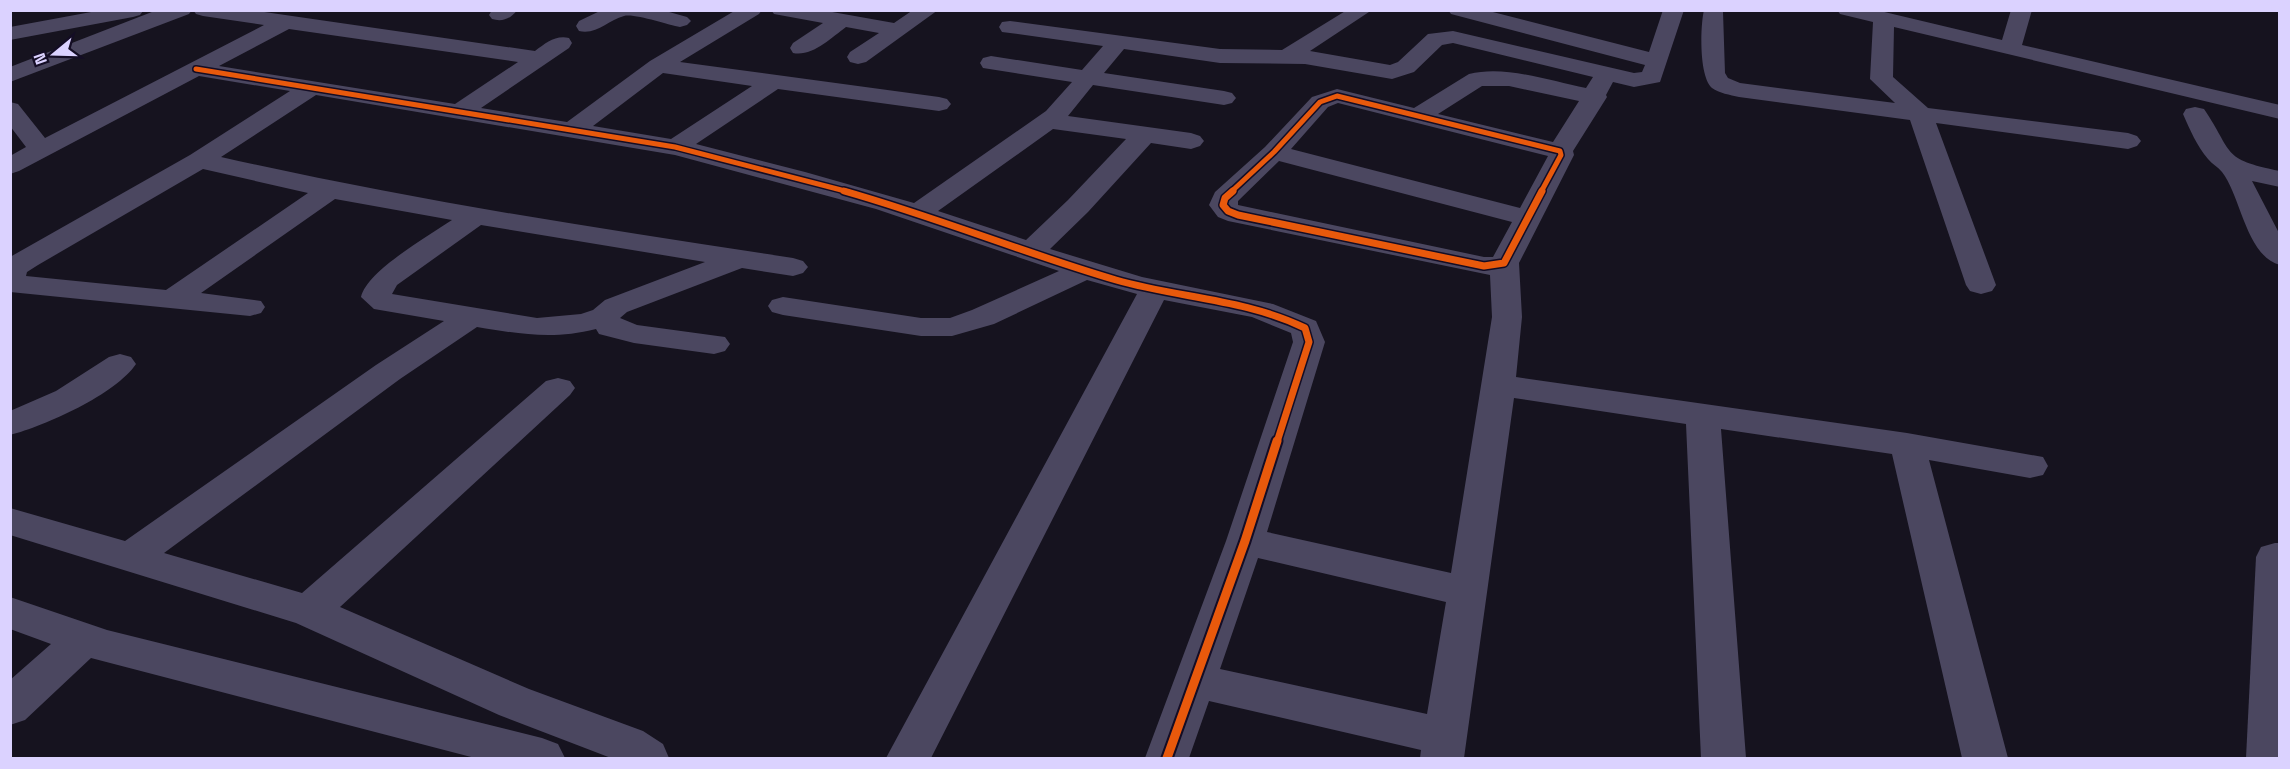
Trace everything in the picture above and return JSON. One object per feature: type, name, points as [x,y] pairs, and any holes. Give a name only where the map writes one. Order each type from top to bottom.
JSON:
[{"type":"street","points":[[10,34],[138,10]]},
{"type":"street","points":[[203,10],[540,58]]},
{"type":"street","points":[[587,26],[619,10]]},
{"type":"street","points":[[632,10],[680,21]]},
{"type":"street","points":[[572,130],[658,66],[752,10]]},
{"type":"street","points":[[781,10],[898,30]]},
{"type":"street","points":[[858,57],[928,10]]},
{"type":"street","points":[[1289,55],[1362,10]]},
{"type":"street","points":[[1458,10],[1656,61]]},
{"type":"street","points":[[1847,10],[2280,112]]},
{"type":"street","points":[[10,75],[164,12]]},
{"type":"street","points":[[1713,12],[1714,73],[1716,80],[1723,86],[1739,90],[2128,141]]},
{"type":"street","points":[[1010,27],[1238,58],[1289,55],[1392,72],[1406,67],[1436,39],[1443,37],[1634,80],[1646,80],[1652,76],[1666,13]]},
{"type":"street","points":[[1884,19],[1881,79],[1920,113],[1981,285]]},
{"type":"street","points":[[2010,48],[2012,20],[2079,49],[2280,98]]},
{"type":"street","points":[[801,48],[841,21]]},
{"type":"street","points":[[10,166],[286,22]]},
{"type":"street","points":[[917,213],[1049,121],[1118,42]]},
{"type":"street","points":[[459,112],[561,44]]},
{"type":"street","points":[[991,63],[1224,98]]},
{"type":"street","points":[[658,66],[939,104]]},
{"type":"street","points":[[196,69],[675,147],[783,172],[917,213],[1085,270],[1154,290],[1258,309],[1286,317],[1305,328],[1309,342],[1245,541],[1167,759]]},
{"type":"street","points":[[1196,681],[1444,748],[1499,386],[1507,317],[1504,263],[1561,155],[1560,151],[1595,97],[1607,73]]},
{"type":"street","points":[[1419,115],[1477,79],[1509,79],[1595,97]]},
{"type":"street","points":[[675,147],[775,81]]},
{"type":"street","points":[[250,307],[20,285],[11,278],[14,268],[28,258],[199,160],[313,87]]},
{"type":"street","points":[[1504,263],[1484,266],[1238,215],[1228,211],[1223,205],[1225,198],[1274,152],[1320,102],[1328,97],[1348,97],[1560,151]]},
{"type":"street","points":[[10,109],[41,150]]},
{"type":"street","points":[[2195,114],[2212,151],[2220,160],[2233,168],[2280,179]]},
{"type":"street","points":[[1049,121],[1191,141]]},
{"type":"street","points":[[1030,252],[1084,200],[1144,135]]},
{"type":"street","points":[[1274,152],[1527,218]]},
{"type":"street","points":[[199,160],[330,190],[736,260],[793,267]]},
{"type":"street","points":[[2233,168],[2273,250],[2280,256]]},
{"type":"street","points":[[174,298],[330,190]]},
{"type":"street","points":[[475,216],[387,279],[378,288],[376,297],[385,303],[470,318],[560,328],[582,325],[604,317],[616,306],[736,260]]},
{"type":"street","points":[[783,306],[921,327],[952,327],[983,317],[1085,270]]},
{"type":"street","points":[[908,759],[1154,290]]},
{"type":"street","points":[[604,317],[610,327],[633,334],[714,344]]},
{"type":"street","points":[[132,556],[388,372],[470,318]]},
{"type":"street","points":[[10,424],[74,396],[100,381],[120,364]]},
{"type":"street","points":[[1499,386],[1907,445],[2030,466]]},
{"type":"street","points":[[309,611],[558,388]]},
{"type":"street","points":[[1703,416],[1723,759]]},
{"type":"street","points":[[1907,445],[1985,759]]},
{"type":"street","points":[[10,520],[309,611],[514,702],[627,745],[647,759]]},
{"type":"street","points":[[1245,541],[1467,592]]},
{"type":"street","points":[[2268,759],[2275,557],[2280,557]]},
{"type":"street","points":[[10,612],[104,646],[459,735],[542,759]]},
{"type":"street","points":[[10,707],[84,639]]},
{"type":"cycle path","points":[[196,69],[675,147],[796,177],[885,203],[1117,280],[1239,304],[1285,318],[1305,328],[1309,342],[1245,541],[1167,758]]},
{"type":"cycle path","points":[[1337,96],[1560,151],[1561,155],[1504,263],[1484,266],[1238,215],[1228,211],[1223,205],[1225,198],[1274,152],[1320,102],[1337,96]]}]
